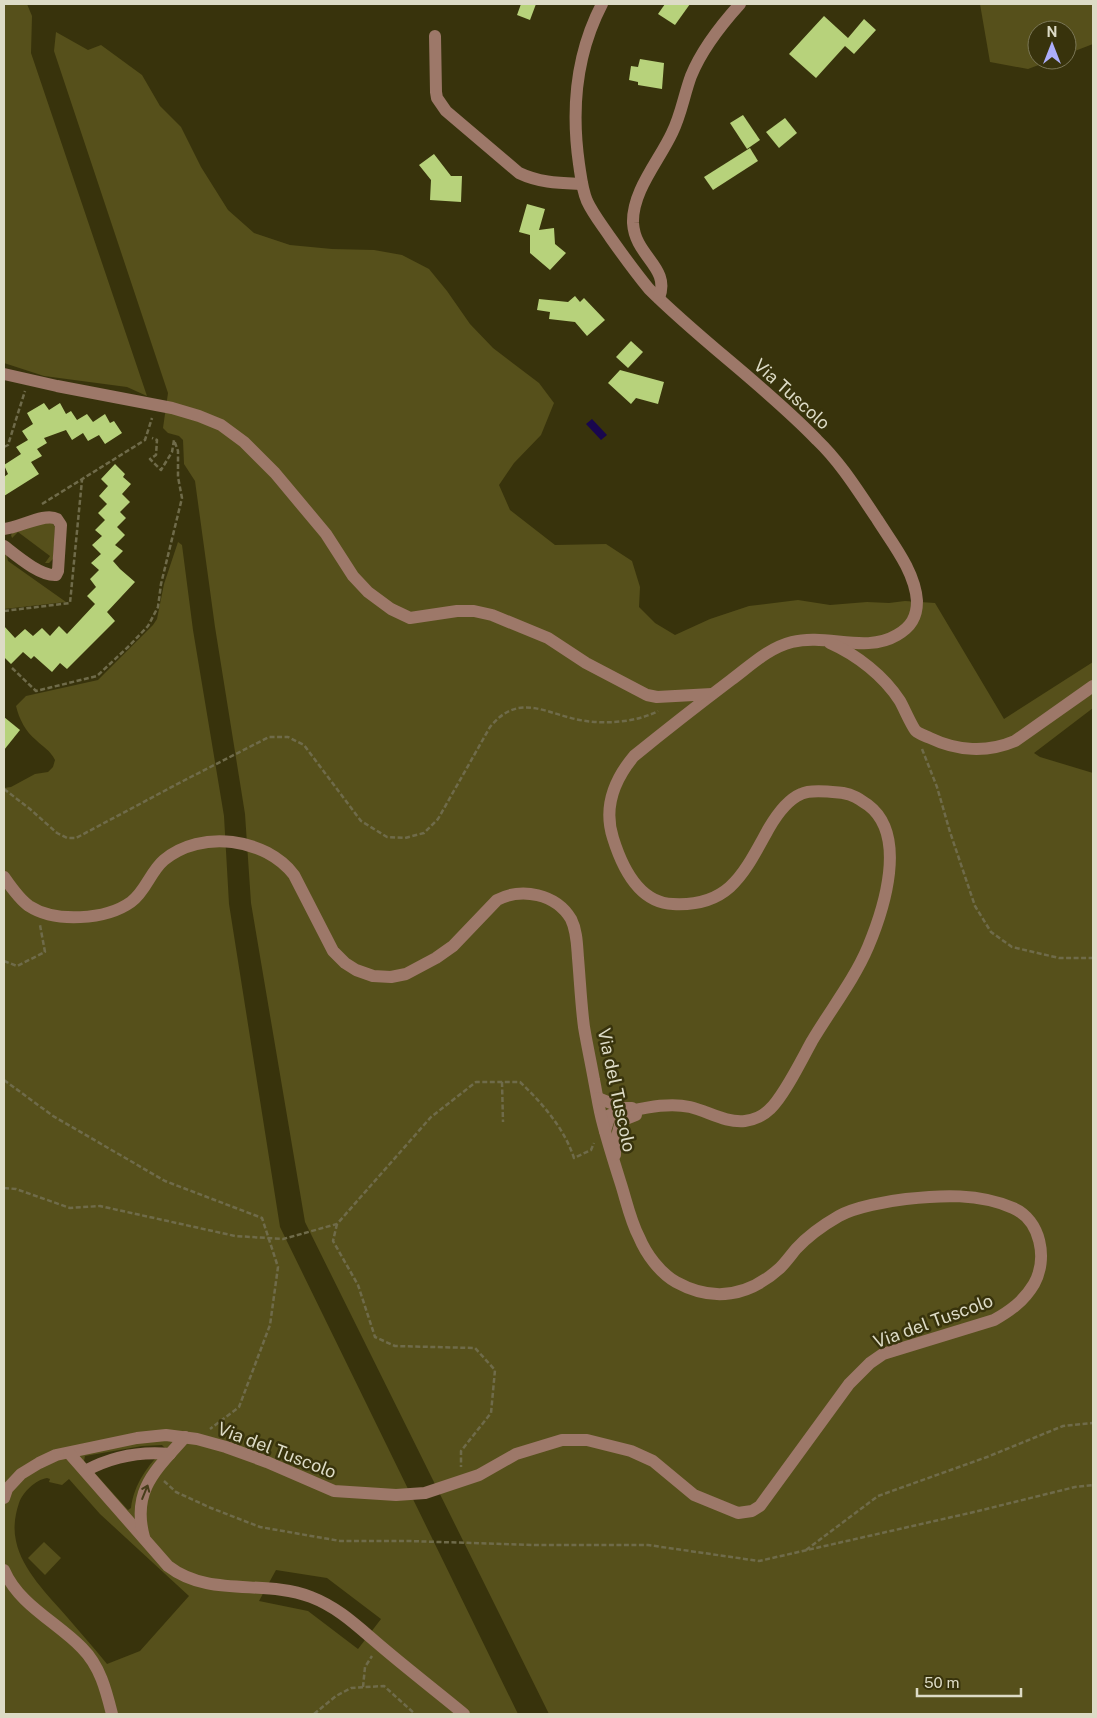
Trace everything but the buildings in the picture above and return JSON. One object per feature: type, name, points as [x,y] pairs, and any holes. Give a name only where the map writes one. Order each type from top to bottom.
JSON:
[{"type":"street","name":"Via Tuscolo","points":[[602,4],[586,45],[578,73],[576,90],[575,132],[582,184],[588,202],[631,267],[659,298],[824,446],[844,470],[894,546],[913,582],[917,601],[916,614],[909,627],[884,641],[867,644],[837,640],[806,639],[786,643],[771,650],[634,756],[624,768],[616,783],[608,812],[609,827],[612,835],[628,872],[643,893],[664,904],[698,904],[714,898],[730,888],[742,875],[779,812],[801,794],[824,791],[853,794],[876,811],[888,835],[890,867],[880,918],[861,963],[813,1039],[778,1100],[770,1110],[747,1121],[731,1121],[690,1107],[669,1105],[652,1108]]},
{"type":"street","points":[[659,298],[662,288],[661,278],[641,248],[634,232],[633,218],[636,205],[647,178],[675,126],[690,79],[698,62],[715,34],[740,4]]},
{"type":"street","points":[[435,36],[436,92],[437,98],[446,111],[520,173],[544,182],[582,184]]},
{"type":"street","points":[[4,374],[57,386],[156,404],[205,418],[221,425],[244,442],[301,502],[326,534],[348,570],[361,585],[391,609],[404,616],[418,618],[457,612],[492,615],[548,638],[586,664],[647,695],[656,697],[712,694]]},
{"type":"street","points":[[4,529],[48,516],[57,519],[61,525],[58,571],[56,575],[40,572],[4,546]]},
{"type":"street","points":[[806,639],[831,643],[847,651],[869,668],[882,679],[898,699],[916,731],[941,743],[969,750],[1002,746],[1015,741],[1093,686]]},
{"type":"street","name":"Via del Tuscolo","points":[[4,878],[27,905],[37,911],[54,916],[94,916],[131,902],[145,889],[153,872],[164,860],[176,852],[191,845],[234,841],[271,853],[286,864],[294,875],[333,951],[345,963],[356,970],[373,976],[391,977],[406,974],[419,968],[454,946],[497,900],[514,894],[536,895],[548,898],[564,910],[574,926],[584,1027],[598,1098],[614,1162],[638,1236],[660,1269],[674,1281],[710,1295],[729,1294],[749,1288],[768,1278],[783,1266],[798,1247],[839,1216],[902,1199],[935,1196],[980,1199],[1005,1205],[1024,1214],[1034,1225],[1039,1236],[1041,1249],[1038,1276],[1027,1295],[1009,1312],[994,1320],[883,1354],[870,1363],[850,1384],[760,1506],[752,1511],[738,1513],[694,1495],[653,1461],[631,1450],[586,1440],[562,1440],[516,1454],[478,1475],[425,1493],[413,1495],[334,1491],[267,1462],[226,1447],[191,1438],[166,1435],[137,1438],[56,1455],[39,1462],[21,1474],[8,1489],[4,1498]]},
{"type":"street","points":[[598,1098],[623,1108],[652,1108]]},
{"type":"street","points":[[604,1127],[610,1115],[652,1108]]},
{"type":"street","points":[[614,1162],[615,1144],[622,1121],[652,1108]]},
{"type":"street","points":[[145,1539],[140,1523],[140,1508],[144,1493],[154,1472],[170,1454],[191,1438]]},
{"type":"street","points":[[69,1453],[168,1566],[186,1577],[212,1584],[278,1590],[309,1596],[340,1611],[464,1714]]},
{"type":"street","points":[[85,1471],[111,1460],[131,1455],[150,1453],[170,1454]]},
{"type":"street","points":[[4,1570],[14,1588],[40,1614],[83,1649],[101,1677],[112,1714]]},
{"type":"path","points":[[4,447],[8,445],[27,386]]},
{"type":"path","points":[[36,508],[144,440],[156,404]]},
{"type":"path","points":[[12,668],[36,691],[97,676],[148,626],[158,607],[161,584],[182,498],[178,476],[178,451],[174,440],[172,452],[162,470],[150,459],[156,455],[157,440],[152,438]]},
{"type":"path","points":[[4,611],[70,603],[82,480]]},
{"type":"path","points":[[4,790],[30,809],[57,833],[67,838],[76,838],[269,737],[288,737],[304,744],[361,820],[386,837],[405,838],[424,832],[438,819],[490,727],[499,716],[511,709],[532,708],[585,721],[618,723],[650,715],[659,710]]},
{"type":"path","points":[[916,731],[938,787],[950,832],[975,906],[991,932],[1012,947],[1059,958],[1093,958]]},
{"type":"path","points":[[4,960],[17,966],[45,952],[37,911]]},
{"type":"path","points":[[4,1080],[53,1116],[165,1181],[262,1218],[278,1267],[270,1325],[239,1407],[191,1438]]},
{"type":"path","points":[[461,1481],[461,1451],[491,1413],[495,1370],[475,1348],[395,1346],[376,1337],[358,1285],[333,1241],[337,1224],[431,1117],[476,1082],[520,1082],[542,1104],[568,1141],[574,1158],[591,1150],[604,1127]]},
{"type":"path","points":[[502,1082],[503,1122]]},
{"type":"path","points":[[4,1188],[16,1189],[70,1208],[100,1206],[235,1236],[283,1239],[337,1224]]},
{"type":"path","points":[[804,1551],[878,1496],[987,1457],[1063,1426],[1093,1423]]},
{"type":"path","points":[[154,1472],[176,1492],[252,1524],[340,1541],[648,1545],[759,1561],[1093,1485]]},
{"type":"path","points":[[363,1687],[362,1677],[365,1667],[377,1651],[383,1648]]},
{"type":"path","points":[[314,1714],[351,1688],[384,1686],[415,1714]]},
{"type":"shaded area","points":[[4,4],[27,4],[32,16],[31,53],[147,396],[127,387],[44,376],[4,363]]},
{"type":"shaded area","points":[[980,4],[1093,4],[1093,44],[1077,50],[1077,20],[1027,20],[1027,69],[990,62]]},
{"type":"shaded area","points":[[56,32],[88,50],[101,45],[142,75],[160,106],[181,127],[201,167],[228,210],[254,233],[290,245],[374,250],[402,255],[429,269],[470,324],[493,348],[539,383],[554,403],[541,435],[514,463],[499,485],[510,510],[555,545],[606,544],[632,561],[640,587],[639,607],[655,623],[675,635],[710,619],[749,606],[798,600],[830,605],[905,601],[935,603],[1004,719],[1093,662],[1093,708],[1034,753],[1040,757],[1093,773],[1093,1714],[549,1714],[305,1222],[251,903],[245,814],[215,627],[195,481],[184,464],[183,440],[179,436],[168,433],[163,428],[168,393],[54,51]]},
{"type":"shaded area","points":[[592,419],[607,435],[601,440],[586,424]]},
{"type":"shaded area","points":[[51,521],[55,527],[53,559],[49,563],[45,563],[50,556],[18,532],[12,538],[13,532]]},
{"type":"shaded area","points":[[178,542],[182,545],[193,630],[224,816],[229,904],[280,1227],[518,1714],[4,1714],[4,788],[11,787],[35,774],[48,772],[53,767],[55,760],[49,751],[32,737],[26,729],[16,706],[26,696],[98,680],[153,625],[157,619],[164,584]],"holes":[[[162,1445],[165,1448],[143,1475],[135,1491],[131,1508],[128,1510],[84,1461],[85,1456],[142,1446]],[[47,1478],[50,1479],[49,1482],[62,1485],[69,1479],[100,1514],[189,1596],[140,1651],[107,1664],[44,1591],[24,1562],[15,1536],[16,1512],[26,1491]],[[276,1570],[327,1578],[381,1619],[358,1649],[308,1611],[259,1601]]]},
{"type":"shaded area","points":[[4,551],[8,561],[66,602],[4,609]]},
{"type":"shaded area","points":[[44,1542],[61,1558],[45,1575],[28,1558]]}]
